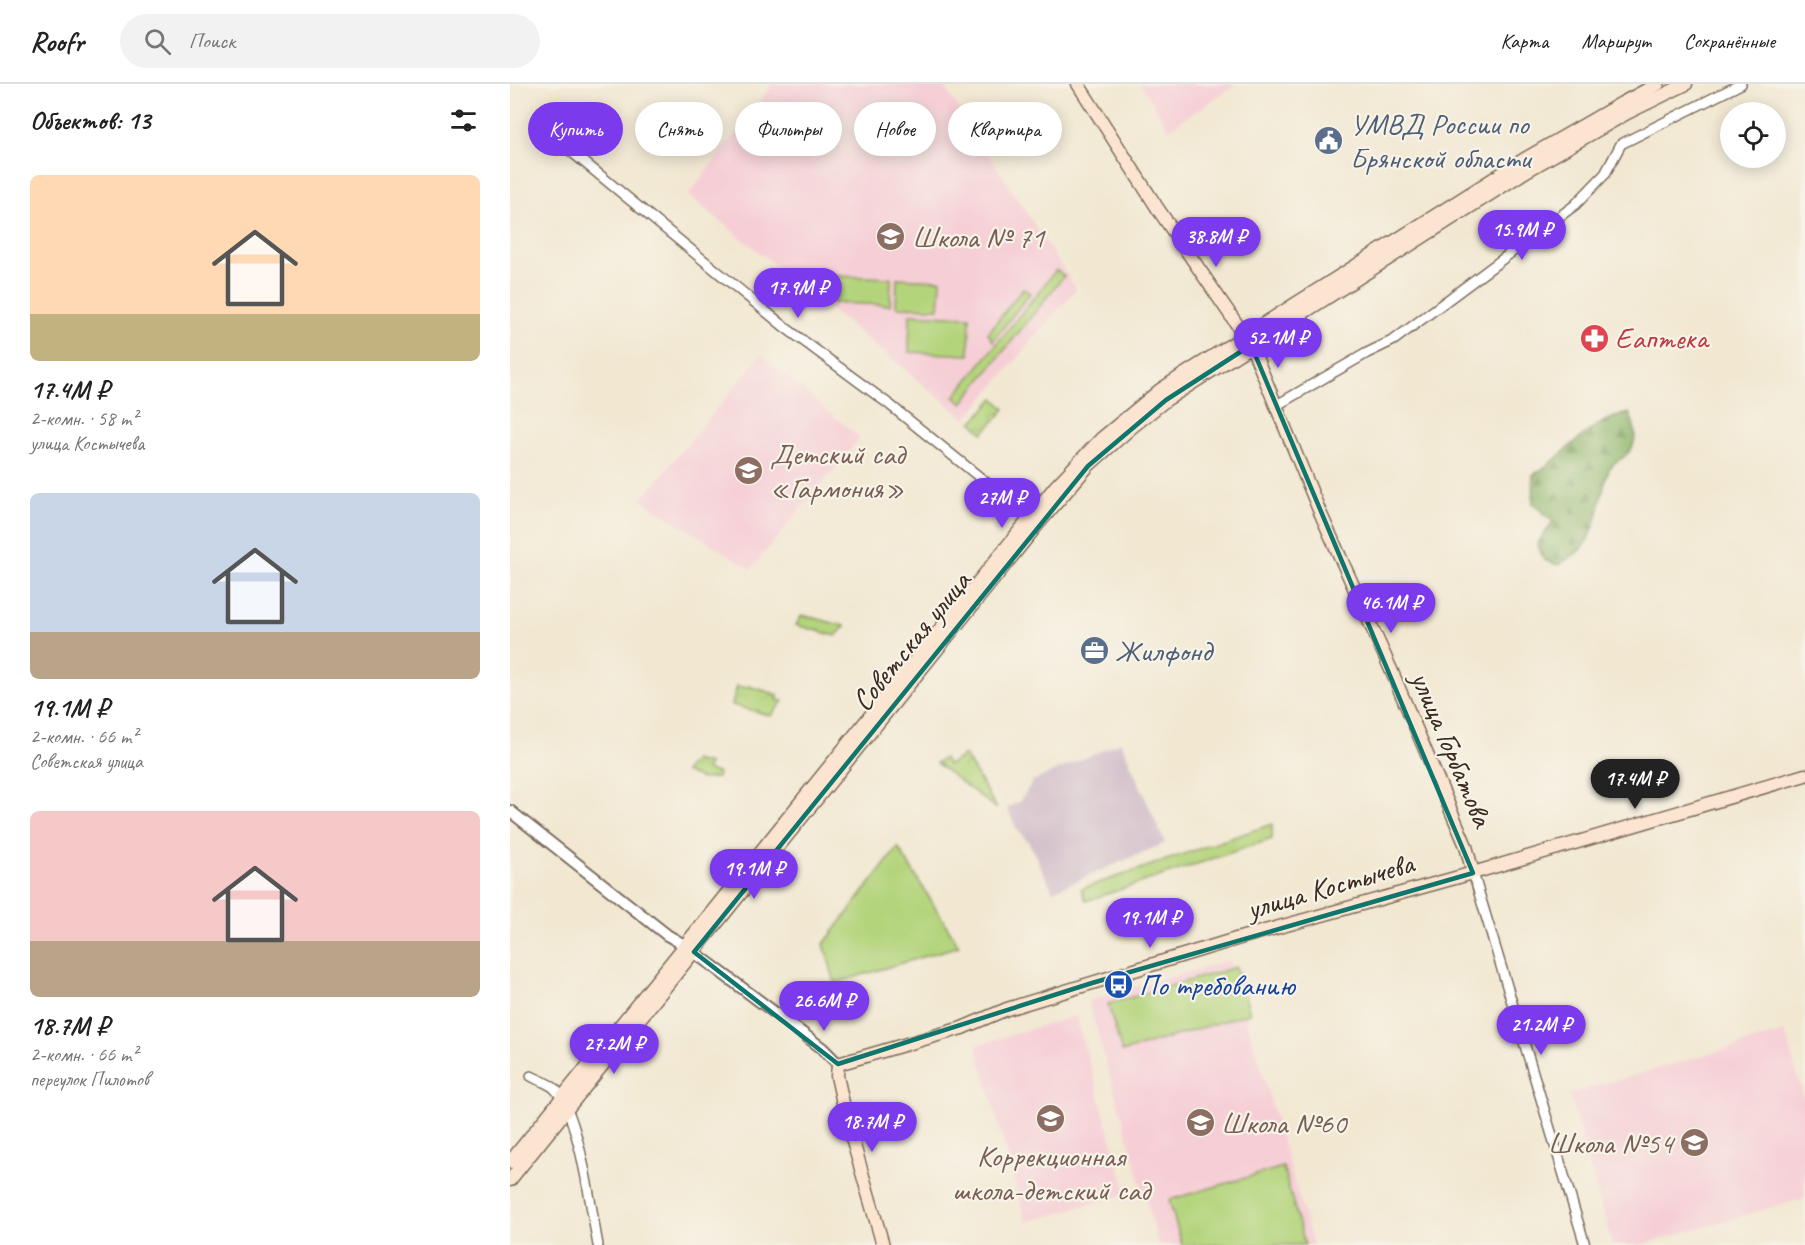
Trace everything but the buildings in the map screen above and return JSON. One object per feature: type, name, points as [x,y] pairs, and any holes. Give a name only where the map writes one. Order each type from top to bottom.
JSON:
[{"type":"main road","name":"улица Горбатова","points":[[1078,84],[1140,181],[1248,341],[1466,846],[1473,873]]},
{"type":"main road","name":"Советская улица","points":[[510,1180],[567,1110],[690,949],[1034,521],[1088,466],[1166,400],[1248,341],[1523,160],[1659,84]]},
{"type":"main road","name":"Советская улица","points":[[1248,341],[1528,170],[1627,113],[1686,84]]},
{"type":"main road","name":"улица Костычева","points":[[838,1064],[962,1028],[1007,1009],[1103,979],[1344,907],[1473,873],[1805,776]]},
{"type":"main road","name":"Советская улица","points":[[510,1162],[690,949]]},
{"type":"main road","points":[[838,1064],[837,1076],[847,1120],[883,1245]]},
{"type":"street","points":[[1277,405],[1394,340],[1575,205],[1605,174],[1621,144],[1741,84]]},
{"type":"street","points":[[577,156],[786,327],[890,405],[1034,521]]},
{"type":"street","points":[[510,811],[667,934],[822,1048],[838,1064]]},
{"type":"street","name":"улица Горбатова","points":[[1473,873],[1585,1245]]},
{"type":"street","points":[[531,1076],[554,1088],[562,1098],[574,1126],[598,1245]]},
{"type":"highlighted area","points":[[1251,345],[1473,873],[1092,983],[838,1064],[694,952],[1088,466],[1166,400]]},
{"type":"shaded area","name":"Школа № 71","points":[[773,84],[943,84],[955,102],[948,102],[948,156],[990,156],[1076,289],[966,419],[688,195],[718,156],[723,156],[723,149],[735,134],[735,156],[842,156],[842,102],[759,102]]},
{"type":"shaded area","points":[[1140,84],[1237,84],[1169,129]]},
{"type":"shaded area","name":"Детский сад «Гармония»","points":[[761,355],[860,438],[751,569],[641,500]]},
{"type":"shaded area","points":[[1121,742],[1165,843],[1053,891],[1028,841],[1017,830],[1007,808],[1020,801],[1033,781]]},
{"type":"shaded area","name":"Школа №60","points":[[1229,960],[1313,1245],[1159,1245],[1088,1001]]},
{"type":"shaded area","name":"Коррекционная школа-детский сад","points":[[1076,1016],[1127,1194],[1026,1222],[976,1045]]},
{"type":"shaded area","name":"Школа №54","points":[[1785,1032],[1805,1103],[1805,1198],[1641,1245],[1612,1245],[1569,1094]]},
{"type":"green space","points":[[1056,270],[1064,276],[962,403],[954,397]]},
{"type":"green space","points":[[835,276],[891,278],[890,305],[834,303]]},
{"type":"green space","points":[[897,278],[941,280],[939,308],[896,307]]},
{"type":"green space","points":[[1023,288],[1030,293],[993,341],[988,333]]},
{"type":"green space","points":[[910,314],[970,317],[969,355],[909,352]]},
{"type":"green space","points":[[994,398],[1005,409],[983,433],[972,423]]},
{"type":"green space","points":[[1629,413],[1635,430],[1633,446],[1625,456],[1610,467],[1596,522],[1587,541],[1579,551],[1558,565],[1544,560],[1537,544],[1553,522],[1533,503],[1533,475],[1601,423]]},
{"type":"green space","points":[[802,615],[845,626],[836,636],[796,625]]},
{"type":"green space","points":[[737,686],[747,688],[748,686],[779,695],[777,700],[783,701],[771,716],[732,705]]},
{"type":"green space","points":[[965,755],[997,809],[936,763],[944,758],[948,765]]},
{"type":"green space","points":[[694,760],[709,764],[706,770],[718,773],[717,778],[701,779],[684,772]]},
{"type":"green space","points":[[1272,824],[1272,839],[1086,901],[1081,889]]},
{"type":"green space","points":[[898,847],[959,946],[835,983],[824,944]]},
{"type":"green space","points":[[1236,967],[1250,1013],[1122,1052],[1108,1004]]},
{"type":"green space","points":[[1283,1167],[1305,1245],[1182,1245],[1169,1200]]},
{"type":"place","name":"УМВД России по Брянской области","points":[[1329,141]]},
{"type":"place","name":"Школа № 71","points":[[891,237]]},
{"type":"place","name":"Еаптека","points":[[1594,338]]},
{"type":"place","name":"Детский сад «Гармония»","points":[[749,471]]},
{"type":"place","name":"Жилфонд","points":[[1094,651]]},
{"type":"place","name":"По требованию","points":[[1118,985]]},
{"type":"place","name":"Коррекционная школа-детский сад","points":[[1051,1119]]},
{"type":"place","name":"Школа №60","points":[[1200,1123]]},
{"type":"place","name":"Школа №54","points":[[1694,1143]]}]
